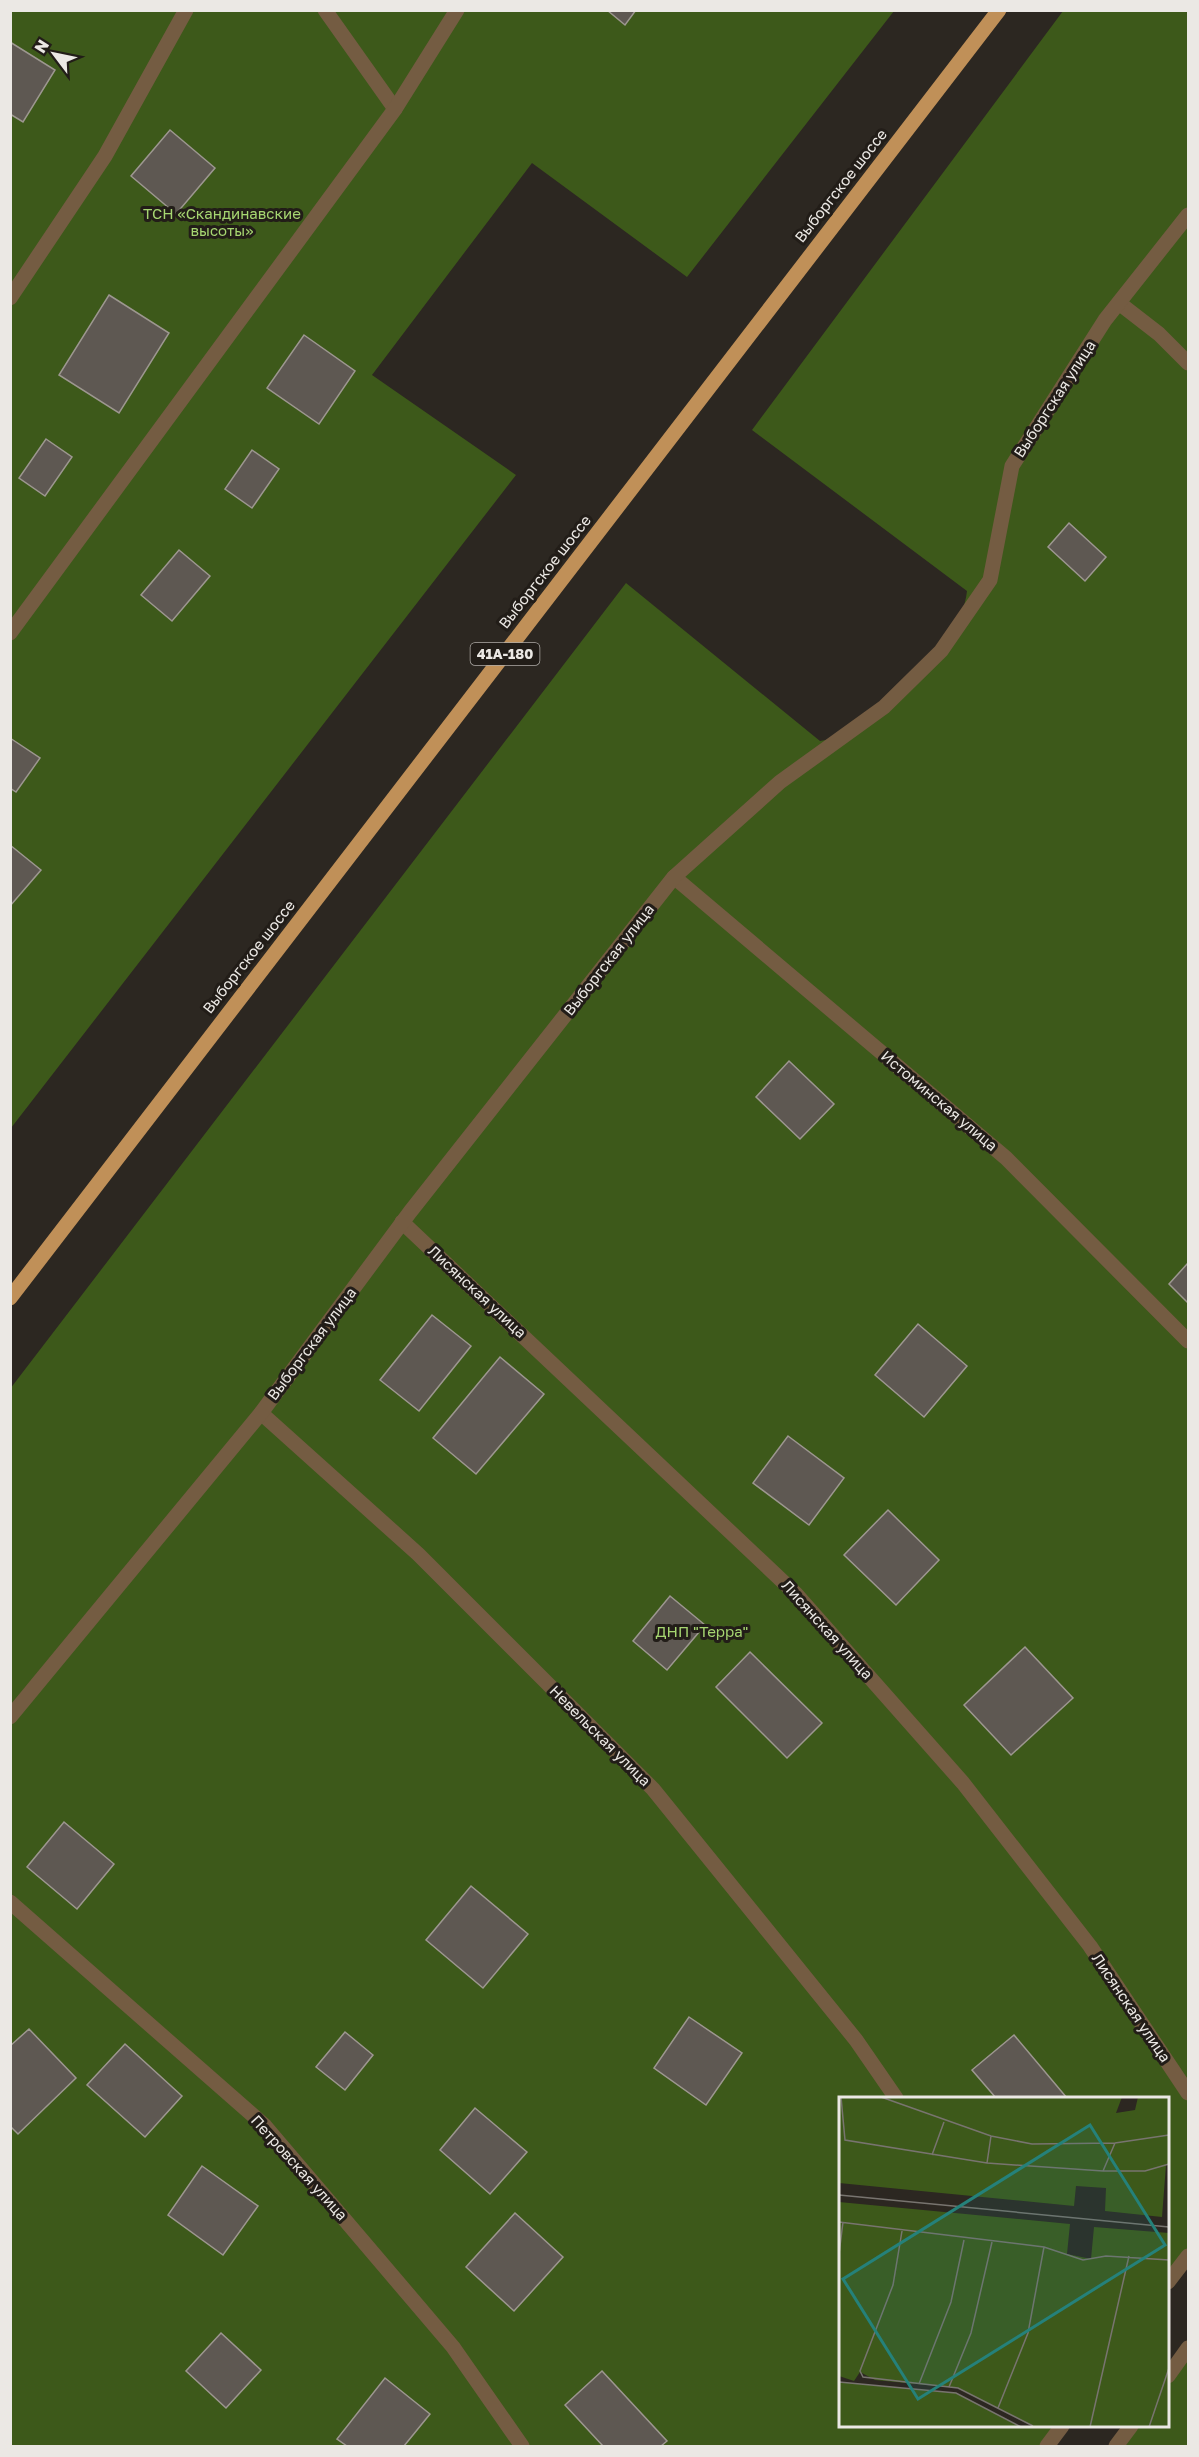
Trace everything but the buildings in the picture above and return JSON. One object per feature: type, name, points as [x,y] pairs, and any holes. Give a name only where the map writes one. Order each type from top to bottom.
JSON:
[{"type":"main road","name":"Выборгское шоссе","points":[[10,1298],[999,10]]},
{"type":"street","points":[[10,298],[105,156],[186,10]]},
{"type":"street","points":[[325,10],[395,109]]},
{"type":"street","points":[[10,633],[395,109],[457,10]]},
{"type":"street","name":"Выборгская улица","points":[[10,1717],[261,1413],[402,1222],[674,877],[780,782],[884,707],[941,651],[990,580],[1012,466],[1119,303],[1188,216]]},
{"type":"street","points":[[1119,303],[1159,334],[1188,363]]},
{"type":"street","name":"Истоминская улица","points":[[674,877],[1006,1158],[1188,1341]]},
{"type":"street","name":"Лисянская улица","points":[[402,1222],[796,1594],[963,1783],[1090,1946],[1188,2093]]},
{"type":"street","name":"Невельская улица","points":[[261,1413],[418,1554],[653,1789],[856,2040],[895,2097]]},
{"type":"street","name":"Петровская улица","points":[[10,1902],[265,2126],[453,2347],[522,2446]]},
{"type":"street","points":[[1169,2280],[1188,2256]]},
{"type":"street","points":[[1169,2373],[1188,2348]]},
{"type":"street","points":[[1047,2446],[1061,2427]]},
{"type":"street","points":[[1116,2446],[1130,2427]]},
{"type":"green space","name":"ТСН «Скандинавские высоты»","points":[[11,11],[894,11],[687,277],[532,163],[372,375],[516,475],[11,1128]]},
{"type":"green space","name":"ДНП \"Терра\"","points":[[1063,11],[1188,11],[1188,2257],[1169,2283],[1169,2097],[839,2097],[839,2427],[1061,2427],[1047,2446],[11,2446],[10,1389],[626,583],[820,741],[842,737],[899,690],[936,654],[951,634],[961,613],[967,591],[752,430]]},
{"type":"green space","points":[[1188,2348],[1188,2446],[1116,2446],[1130,2427],[1169,2427],[1169,2375]]}]
